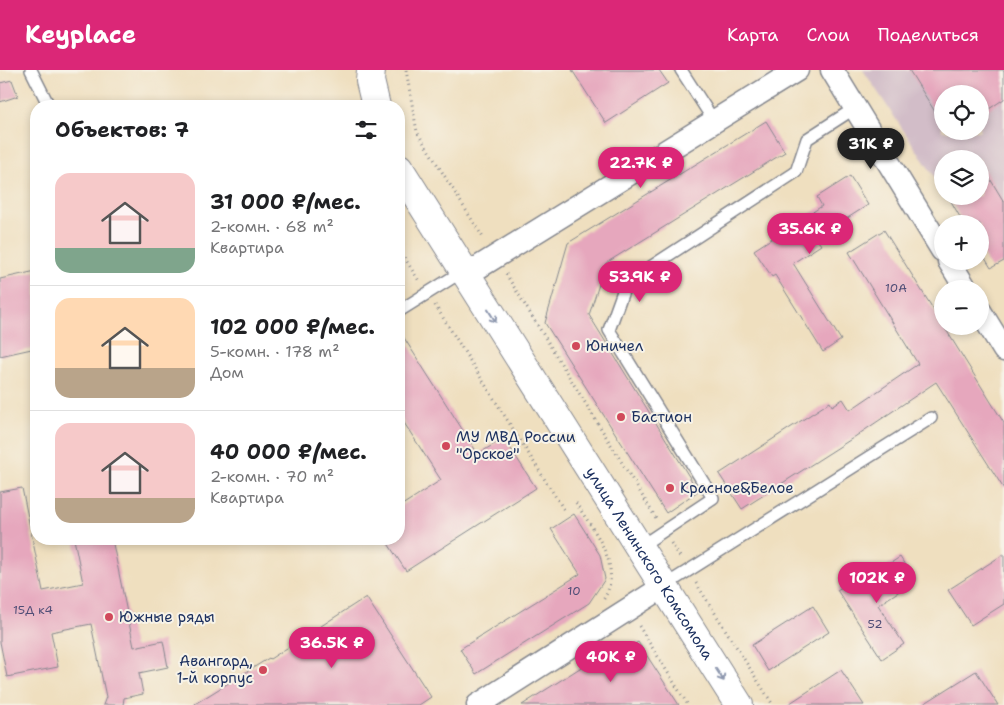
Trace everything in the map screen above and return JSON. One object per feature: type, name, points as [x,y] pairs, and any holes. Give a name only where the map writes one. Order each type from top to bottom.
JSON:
[{"type":"street","points":[[372,70],[370,81],[375,100]]},
{"type":"street","points":[[465,273],[495,257],[796,70]]},
{"type":"street","points":[[832,70],[934,237]]},
{"type":"street","name":"улица Ленинского Комсомола","points":[[405,178],[739,705]]},
{"type":"street","points":[[989,326],[1004,350]]},
{"type":"street","points":[[478,705],[663,587]]},
{"type":"lane","points":[[31,70],[46,100]]},
{"type":"lane","points":[[681,70],[714,122]]},
{"type":"lane","points":[[638,548],[713,498],[609,330],[626,283],[796,172],[807,139],[855,108]]},
{"type":"lane","points":[[405,307],[465,273]]},
{"type":"lane","points":[[663,587],[931,418]]},
{"type":"path","points":[[406,70],[417,132],[773,705]]},
{"type":"path","points":[[405,259],[564,510]]},
{"type":"path","points":[[576,503],[602,545],[611,568],[608,593],[603,601]]},
{"type":"path","points":[[628,609],[688,705]]},
{"type":"shaded area","points":[[863,70],[1004,70],[1004,267],[1001,263],[991,268],[989,265],[989,215],[959,215],[953,205],[989,205],[989,150],[934,150],[934,176]]},
{"type":"building","points":[[572,70],[659,70],[668,83],[606,123]]},
{"type":"building","points":[[909,70],[1004,70],[1004,99],[989,109],[989,85],[934,85],[934,110]]},
{"type":"building","points":[[12,80],[18,96],[0,102],[0,83]]},
{"type":"building","points":[[766,121],[785,152],[606,263],[589,315],[698,491],[666,513],[545,323],[568,243]]},
{"type":"building","points":[[850,176],[868,205],[816,238],[821,245],[793,263],[841,340],[823,352],[775,275],[772,277],[754,250],[822,206],[817,197]]},
{"type":"building","points":[[989,177],[1004,202],[1004,261],[991,268],[989,265],[989,215],[959,215],[953,205],[989,205]]},
{"type":"building","points":[[884,230],[934,310],[934,335],[949,335],[1004,423],[1004,489],[936,382],[742,509],[719,474],[830,402],[832,406],[843,399],[850,410],[918,364],[849,252]]},
{"type":"building","points":[[30,272],[30,349],[0,356],[0,279]]},
{"type":"building","name":"МУ МВД России \"Орское\"","points":[[405,339],[478,454],[504,438],[536,488],[406,571],[389,545],[405,545],[405,503],[441,480],[405,424]]},
{"type":"building","points":[[22,488],[30,527],[30,545],[34,545],[43,591],[83,583],[75,545],[113,545],[134,647],[163,641],[168,667],[139,673],[143,694],[124,698],[123,705],[103,705],[106,697],[91,624],[51,632],[58,667],[7,677],[0,642],[0,492]]},
{"type":"building","points":[[574,514],[600,555],[605,579],[589,603],[476,674],[460,649],[580,574],[551,529]]},
{"type":"building","points":[[1004,554],[1004,604],[971,625],[948,590]]},
{"type":"building","points":[[900,557],[915,581],[878,605],[904,644],[882,659],[837,590],[860,576],[863,581]]},
{"type":"building","points":[[366,597],[431,697],[419,705],[193,705],[270,659]]},
{"type":"building","points":[[813,606],[829,632],[768,671],[752,645]]},
{"type":"building","points":[[638,642],[679,705],[522,705],[605,652],[610,659]]},
{"type":"building","points":[[841,670],[864,705],[787,705]]},
{"type":"building","points":[[976,671],[998,705],[922,705]]},
{"type":"place","name":"Юничел","points":[[576,346]]},
{"type":"place","name":"Бастион","points":[[621,417]]},
{"type":"place","name":"МУ МВД России \"Орское\"","points":[[446,446]]},
{"type":"place","name":"Красное&Белое","points":[[670,488]]},
{"type":"place","name":"Южные ряды","points":[[109,617]]},
{"type":"place","name":"Авангард, 1-й корпус","points":[[263,670]]}]
